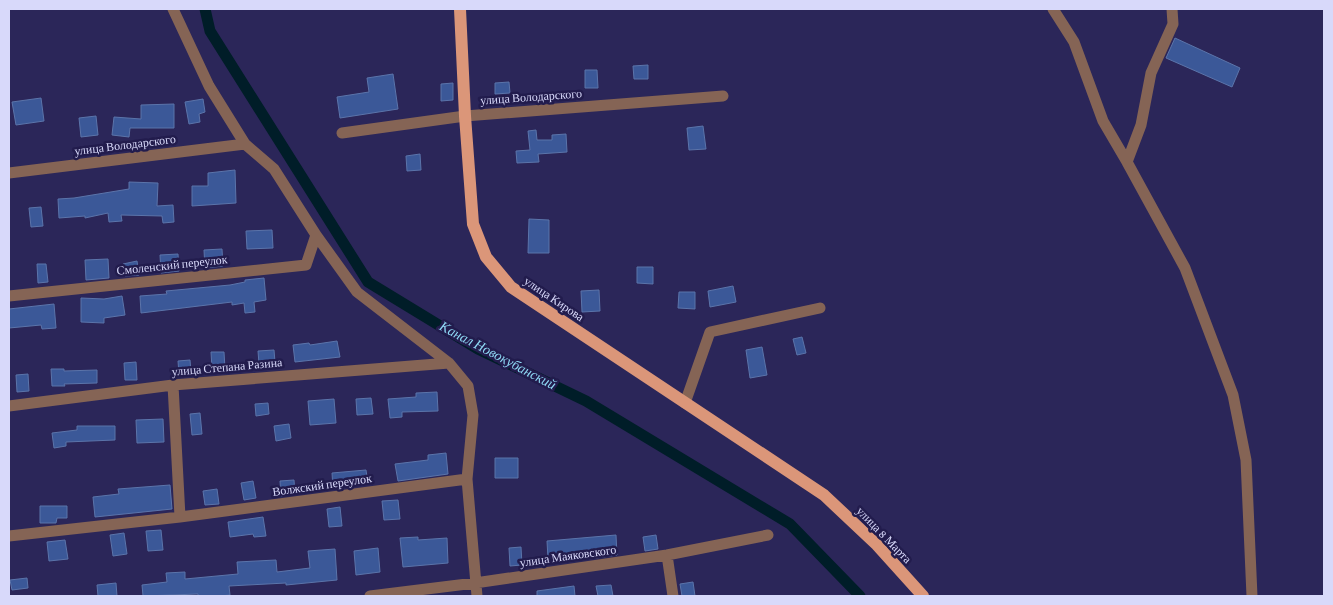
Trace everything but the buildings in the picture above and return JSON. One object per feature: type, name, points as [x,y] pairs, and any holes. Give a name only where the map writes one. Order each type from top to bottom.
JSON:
[{"type":"main road","name":"улица Кирова","points":[[460,9],[473,224],[486,257],[511,287],[824,495]]},
{"type":"main road","name":"улица 8 Марта","points":[[824,495],[876,545],[923,596]]},
{"type":"street","points":[[173,9],[209,86],[245,144],[274,169],[316,235],[357,292],[449,363],[468,386],[473,415],[467,479],[477,596]]},
{"type":"street","points":[[1053,9],[1074,42],[1103,121],[1185,268],[1233,395],[1246,460],[1252,596]]},
{"type":"street","points":[[1127,162],[1141,125],[1152,73],[1173,24],[1172,9]]},
{"type":"street","name":"улица Володарского","points":[[342,133],[465,116],[723,96]]},
{"type":"street","name":"улица Володарского","points":[[9,173],[245,144]]},
{"type":"street","name":"Смоленский переулок","points":[[9,296],[306,265],[316,235]]},
{"type":"street","points":[[685,403],[710,332],[820,308]]},
{"type":"street","name":"улица Степана Разина","points":[[9,406],[173,385],[449,363]]},
{"type":"street","points":[[173,385],[180,517]]},
{"type":"street","name":"Волжский переулок","points":[[9,536],[180,517],[467,479]]},
{"type":"street","name":"улица Маяковского","points":[[370,596],[667,555],[768,535]]},
{"type":"street","points":[[667,555],[673,596]]},
{"type":"waterway","name":"Канал Новокубанский","points":[[205,9],[210,31],[368,282],[478,349],[586,401],[790,524],[860,596]]}]
